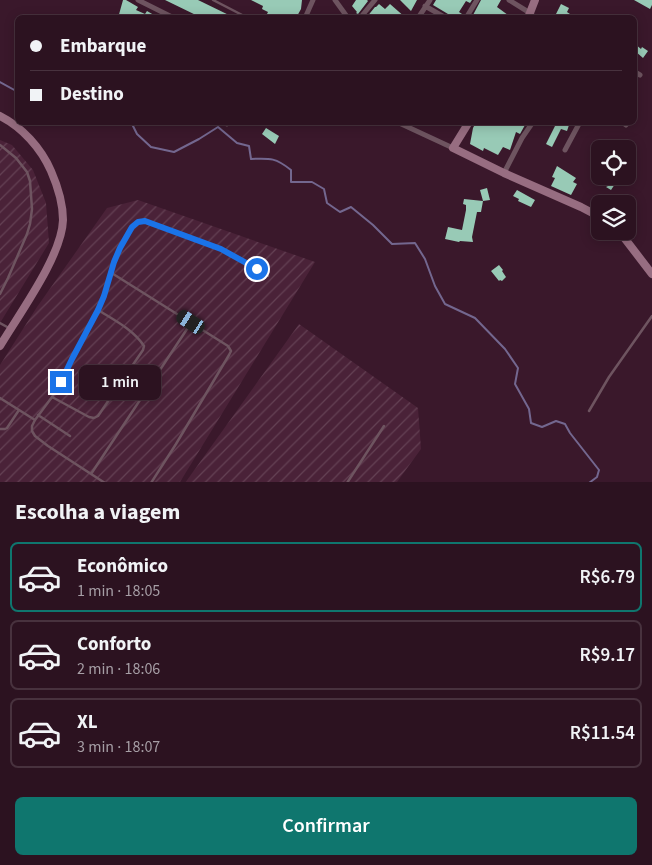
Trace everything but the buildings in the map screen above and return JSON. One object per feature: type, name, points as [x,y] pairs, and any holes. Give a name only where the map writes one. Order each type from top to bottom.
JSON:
[{"type":"main road","points":[[531,15],[535,0]]},
{"type":"main road","points":[[0,116],[27,136],[46,161],[62,203],[63,221],[60,240],[50,262],[0,346]]},
{"type":"main road","points":[[467,125],[453,148],[591,212]]},
{"type":"main road","points":[[626,240],[652,274]]},
{"type":"street","points":[[138,0],[168,15]]},
{"type":"street","points":[[306,15],[313,0]]},
{"type":"street","points":[[335,0],[346,15]]},
{"type":"street","points":[[363,15],[376,0]]},
{"type":"street","points":[[420,15],[430,0]]},
{"type":"street","points":[[468,15],[477,0]]},
{"type":"street","points":[[509,0],[530,15]]},
{"type":"street","points":[[426,6],[441,15]]},
{"type":"street","points":[[403,125],[453,148]]},
{"type":"street","points":[[504,173],[531,125]]},
{"type":"street","points":[[565,150],[578,125]]},
{"type":"lane","points":[[214,0],[242,15]]},
{"type":"lane","points":[[0,145],[16,158],[27,172],[30,181],[32,209],[27,234],[0,294]]},
{"type":"lane","points":[[105,482],[48,446],[35,436],[32,426],[52,397],[98,310],[104,296],[110,272],[132,227],[138,222],[145,221],[221,249],[268,276]]},
{"type":"lane","points":[[110,272],[230,348],[230,353],[176,444],[150,482]]},
{"type":"lane","points":[[52,397],[89,417],[94,418],[98,416],[143,350],[144,346],[140,339],[98,310]]},
{"type":"lane","points":[[589,411],[609,377],[652,316]]},
{"type":"lane","points":[[91,474],[191,322]]},
{"type":"lane","points":[[0,323],[10,329]]},
{"type":"lane","points":[[0,398],[35,420]]},
{"type":"lane","points":[[0,429],[7,428],[19,410]]},
{"type":"lane","points":[[38,416],[70,436]]},
{"type":"lane","points":[[347,482],[384,426]]},
{"type":"shaded area","points":[[0,140],[12,145],[33,170],[46,203],[49,243],[0,323]]},
{"type":"shaded area","points":[[138,200],[315,262],[180,482],[0,482],[0,365],[37,307],[107,208]]},
{"type":"shaded area","points":[[299,324],[418,408],[421,449],[397,482],[186,482]]},
{"type":"waterway","points":[[0,82],[15,90]]},
{"type":"waterway","points":[[132,125],[137,134],[151,147],[174,152],[218,127],[237,143],[249,146],[251,159],[268,159],[281,163],[291,170],[291,182],[312,182],[324,189],[327,203],[340,212],[351,207],[392,244],[415,243],[425,259],[435,286],[445,304],[475,318],[505,349],[518,368],[515,384],[529,409],[531,423],[542,427],[556,421],[565,424],[599,470],[597,477],[590,482]]},
{"type":"route","points":[[61,382],[94,320],[120,248],[132,227],[138,222],[145,221],[221,249],[257,269]]}]
